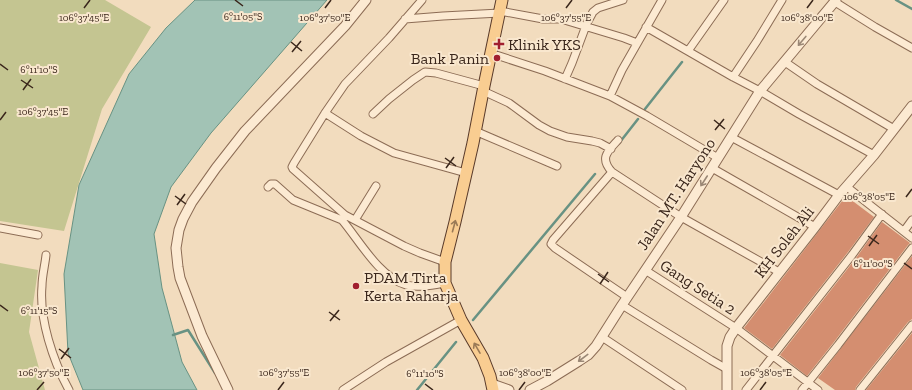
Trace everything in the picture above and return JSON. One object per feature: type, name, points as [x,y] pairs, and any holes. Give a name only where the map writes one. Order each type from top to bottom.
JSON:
[{"type":"main road","points":[[492,387],[483,358],[461,320],[445,283],[445,262],[466,173],[490,53],[501,8]]},
{"type":"street","points":[[228,390],[202,336],[180,278],[176,248],[179,230],[192,202],[245,131],[345,26],[366,0]]},
{"type":"street","points":[[422,0],[389,38],[345,84],[325,113],[292,167],[343,217],[349,229],[361,246],[382,269],[397,281],[406,285],[420,286],[445,283]]},
{"type":"street","points":[[565,79],[594,10],[622,0]]},
{"type":"street","points":[[610,96],[622,70],[662,0]]},
{"type":"street","points":[[688,51],[724,0]]},
{"type":"street","points":[[733,77],[782,0]]},
{"type":"street","points":[[835,1],[868,23],[912,48]]},
{"type":"street","name":"Jalan MT. Haryono","points":[[530,390],[588,355],[596,346],[624,301],[681,217],[760,91],[835,1]]},
{"type":"street","points":[[405,19],[443,16],[501,8],[543,19],[561,19],[637,43]]},
{"type":"street","points":[[646,27],[874,155]]},
{"type":"street","points":[[490,53],[545,71],[610,96],[718,158]]},
{"type":"street","points":[[785,62],[817,84],[894,129]]},
{"type":"street","points":[[373,114],[389,99],[425,72],[436,73],[483,89],[509,103],[550,132],[567,137],[600,143],[611,149]]},
{"type":"street","name":"KH Soleh Ali","points":[[727,390],[728,343],[736,328],[839,195],[874,155],[912,106]]},
{"type":"street","points":[[325,113],[361,136],[394,153],[466,173]]},
{"type":"street","points":[[475,131],[557,166]]},
{"type":"street","points":[[731,137],[839,195]]},
{"type":"street","points":[[618,140],[607,153],[605,159],[606,164],[612,172],[681,217],[779,272]]},
{"type":"street","points":[[712,168],[815,227]]},
{"type":"street","points":[[612,172],[551,244],[624,301],[711,360],[727,369]]},
{"type":"street","points":[[268,187],[271,184],[275,184],[292,200],[355,220],[404,246],[445,262]]},
{"type":"street","points":[[355,220],[376,186]]},
{"type":"street","points":[[847,187],[912,238]]},
{"type":"street","points":[[746,390],[882,214]]},
{"type":"street","points":[[904,231],[912,220]]},
{"type":"street","points":[[0,228],[38,235]]},
{"type":"street","points":[[802,390],[912,248]]},
{"type":"street","points":[[46,255],[42,286],[43,316],[54,358],[69,390]]},
{"type":"street","name":"Gang Setia 2","points":[[645,270],[736,328],[818,390]]},
{"type":"street","points":[[343,390],[386,362],[461,320]]},
{"type":"street","points":[[860,390],[912,325]]},
{"type":"street","points":[[602,337],[682,390]]},
{"type":"street","points":[[492,387],[508,390]]},
{"type":"green space","points":[[0,0],[105,0],[151,27],[102,109],[64,231],[0,221]]},
{"type":"green space","points":[[0,263],[38,270],[29,332],[45,390],[0,390]]},
{"type":"shaded area","points":[[195,0],[327,0],[211,133],[171,187],[154,234],[162,288],[182,362],[197,390],[83,390],[68,353],[64,274],[79,185],[129,74],[166,28]]},
{"type":"building","points":[[846,196],[874,217],[772,349],[744,328]]},
{"type":"building","points":[[882,222],[910,243],[807,376],[780,355],[856,258]]},
{"type":"building","points":[[912,256],[912,319],[908,322],[855,390],[835,390],[818,378]]},
{"type":"building","points":[[912,333],[912,390],[866,390]]},
{"type":"waterway","points":[[896,0],[912,9]]},
{"type":"waterway","points":[[645,109],[682,62]]},
{"type":"waterway","points":[[620,142],[638,119]]},
{"type":"waterway","points":[[473,320],[595,174]]},
{"type":"waterway","points":[[173,335],[188,330],[215,373]]},
{"type":"waterway","points":[[417,390],[456,342]]},
{"type":"place","name":"Klinik YKS","points":[[499,44]]},
{"type":"place","name":"Bank Panin","points":[[497,58]]},
{"type":"place","name":"PDAM Tirta Kerta Raharja","points":[[356,286]]}]
